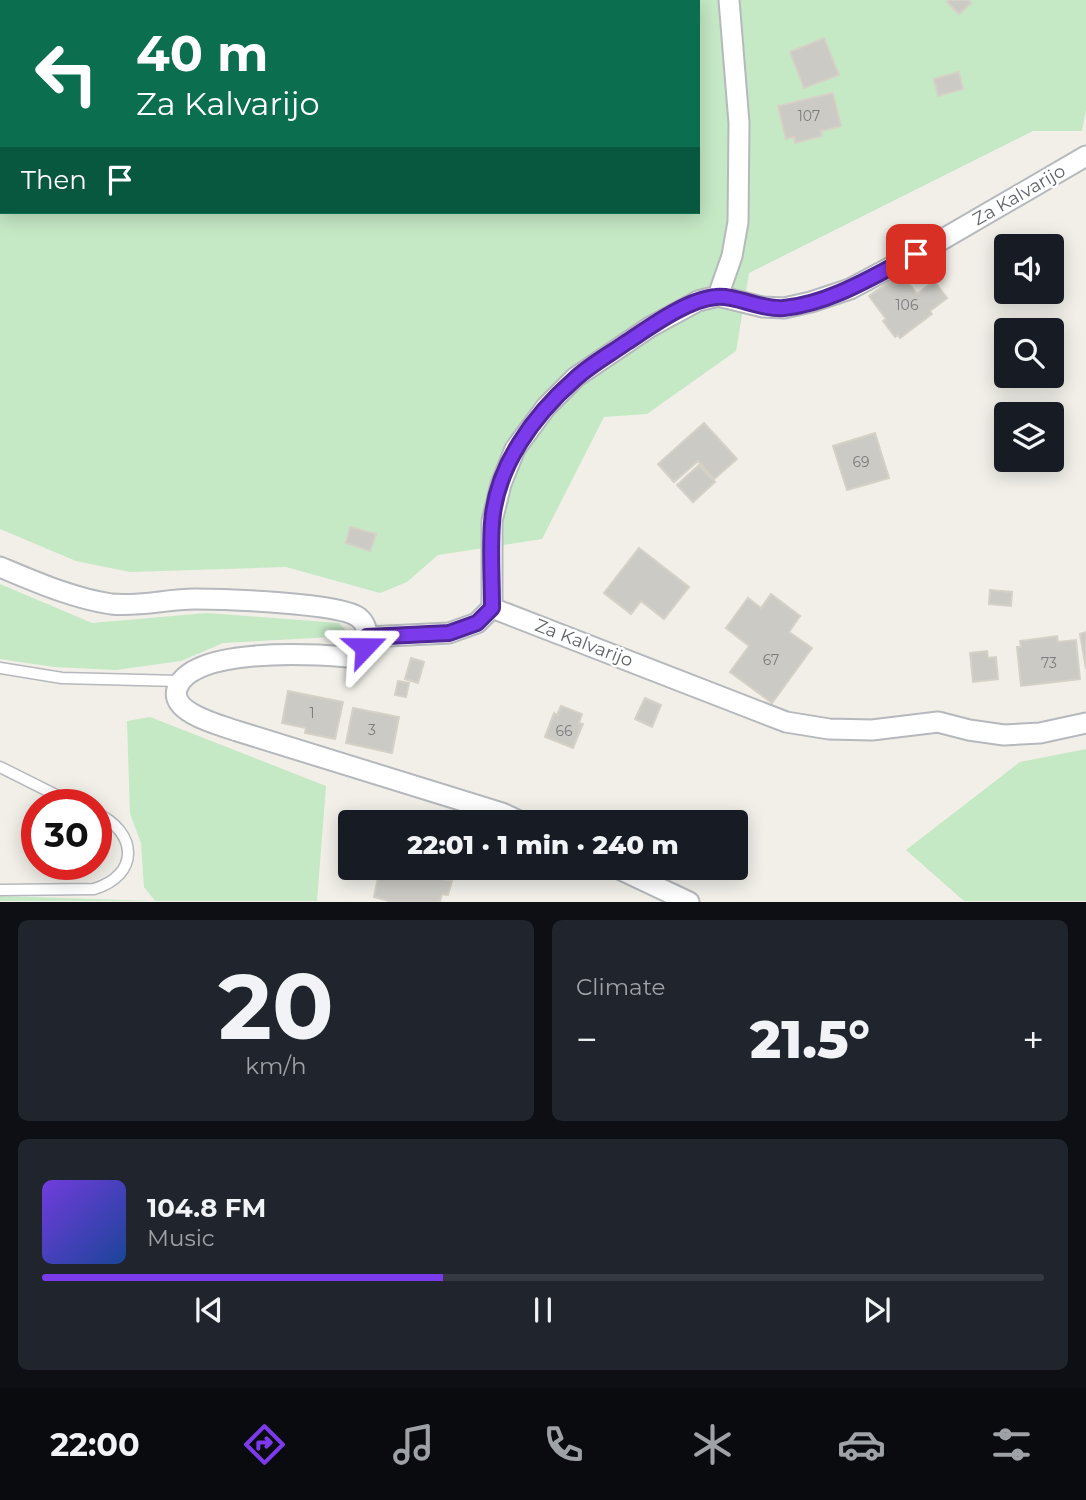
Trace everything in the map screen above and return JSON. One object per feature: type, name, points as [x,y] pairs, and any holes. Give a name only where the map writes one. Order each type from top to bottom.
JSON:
[{"type":"street","points":[[367,637],[449,633],[477,623],[492,608],[492,521],[500,484],[515,449],[546,407],[576,377],[650,327],[698,301],[718,296],[732,256],[738,222],[739,123],[729,0]]},
{"type":"street","name":"Za Kalvarijo","points":[[718,296],[763,307],[784,308],[850,289],[938,242],[1086,156]]},
{"type":"street","points":[[0,567],[82,599],[114,604],[143,605],[204,599],[249,601],[333,609],[359,618],[366,626],[367,637],[365,647],[357,654],[347,657],[278,655],[227,659],[200,666],[179,681],[175,693],[178,703],[206,720],[492,810]]},
{"type":"street","name":"Za Kalvarijo","points":[[492,608],[786,722],[829,729],[872,730],[938,722],[1004,735],[1041,733],[1086,723]]},
{"type":"street","points":[[643,880],[689,901]]},
{"type":"lane","points":[[0,668],[62,678],[179,681]]},
{"type":"lane","points":[[0,767],[44,789]]},
{"type":"lane","points":[[0,890],[93,889],[121,876],[129,855],[126,838],[112,823]]},
{"type":"green space","points":[[700,0],[1086,0],[1086,109],[1082,131],[1033,131],[749,273],[736,351],[647,414],[604,417],[542,539],[438,555],[407,582],[380,593],[286,567],[130,572],[76,561],[0,529],[0,214],[700,214]]},
{"type":"green space","points":[[0,584],[92,623],[207,613],[339,623],[351,636],[223,643],[181,661],[116,670],[54,667],[0,659]]},
{"type":"green space","points":[[150,717],[326,786],[317,901],[155,901],[144,887],[141,843],[130,814],[127,721]]},
{"type":"green space","points":[[1086,749],[1086,901],[964,901],[906,850],[1020,762]]},
{"type":"green space","points":[[0,896],[155,901],[0,901]]},
{"type":"building","points":[[968,0],[971,3],[959,14],[947,2]]},
{"type":"building","points":[[824,38],[839,75],[804,88],[790,52]]},
{"type":"building","points":[[959,72],[963,89],[938,96],[934,79]]},
{"type":"building","points":[[833,93],[841,126],[821,131],[822,136],[795,143],[794,137],[786,139],[778,106]]},
{"type":"building","points":[[901,273],[917,294],[934,281],[947,298],[930,311],[932,314],[900,338],[898,335],[895,337],[883,321],[886,319],[869,296]]},
{"type":"building","points":[[704,423],[737,459],[714,479],[698,461],[674,482],[658,464]]},
{"type":"building","points":[[875,433],[889,478],[847,490],[833,446]]},
{"type":"building","points":[[699,465],[715,482],[693,502],[677,485]]},
{"type":"building","points":[[350,527],[376,534],[370,551],[346,543]]},
{"type":"building","points":[[639,548],[689,587],[664,619],[641,601],[631,614],[604,593]]},
{"type":"building","points":[[990,590],[1012,592],[1011,606],[989,604]]},
{"type":"building","points":[[771,594],[800,616],[789,632],[812,648],[772,703],[730,672],[749,646],[726,628],[748,598],[761,608]]},
{"type":"building","points":[[1086,632],[1086,669],[1080,634]]},
{"type":"building","points":[[1057,636],[1058,642],[1076,640],[1080,679],[1021,686],[1017,647],[1021,647],[1020,641]]},
{"type":"building","points":[[987,651],[988,658],[996,657],[998,679],[973,682],[970,653]]},
{"type":"building","points":[[411,658],[424,662],[418,683],[405,679]]},
{"type":"building","points":[[398,681],[409,683],[406,697],[395,695]]},
{"type":"building","points":[[288,691],[343,702],[335,739],[305,733],[306,728],[282,723]]},
{"type":"building","points":[[645,698],[661,705],[652,727],[635,719]]},
{"type":"building","points":[[561,706],[582,714],[579,723],[583,724],[573,748],[545,737],[554,713],[557,715]]},
{"type":"building","points":[[353,708],[399,717],[392,753],[346,743]]},
{"type":"building","points":[[378,880],[452,881],[448,895],[442,894],[440,902],[392,902],[374,897]]},
{"type":"route","points":[[365,647],[367,637],[449,633],[477,623],[492,608],[492,521],[500,484],[515,449],[546,407],[590,367],[650,327],[698,301],[718,296],[763,307],[784,308],[850,289],[916,254]]}]
